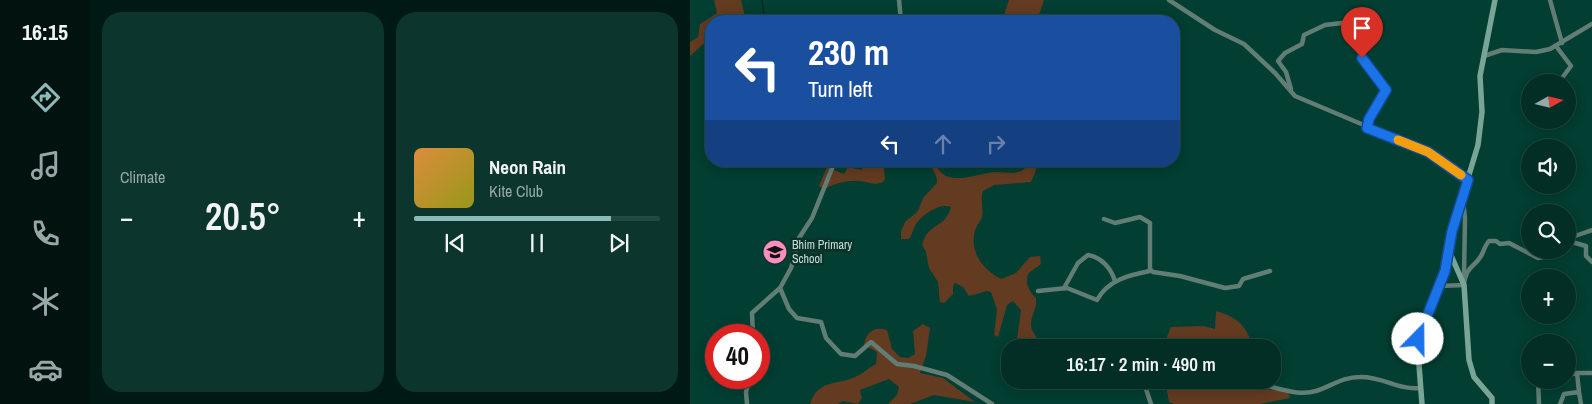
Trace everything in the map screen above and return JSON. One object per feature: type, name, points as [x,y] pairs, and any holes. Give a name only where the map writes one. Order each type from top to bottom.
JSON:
[{"type":"street","points":[[899,0],[900,15]]},
{"type":"street","points":[[1169,0],[1215,30],[1244,44],[1295,96],[1367,128],[1428,152],[1468,180]]},
{"type":"street","points":[[1422,404],[1419,388],[1418,339],[1440,286],[1450,253],[1452,231],[1463,200],[1480,130],[1482,103],[1480,88],[1495,0]]},
{"type":"street","points":[[1550,0],[1562,43]]},
{"type":"street","points":[[1292,92],[1286,72],[1278,61],[1281,57],[1302,44],[1304,35],[1325,25],[1342,23],[1348,29],[1367,67],[1386,90],[1369,119],[1367,128]]},
{"type":"street","points":[[1484,56],[1502,50],[1536,52],[1556,46],[1592,24]]},
{"type":"street","points":[[1556,46],[1571,66],[1565,74]]},
{"type":"street","points":[[752,324],[752,313],[780,288],[792,268],[799,238],[812,218],[833,167]]},
{"type":"street","points":[[1463,200],[1465,218],[1464,285],[1468,360],[1474,376],[1492,398],[1492,404]]},
{"type":"street","points":[[1104,219],[1115,223],[1140,217],[1150,223],[1150,271]]},
{"type":"street","points":[[1576,235],[1592,230]]},
{"type":"street","points":[[1464,285],[1465,275],[1470,266],[1481,257],[1489,240],[1496,240],[1500,244],[1509,243],[1521,249]]},
{"type":"street","points":[[1576,243],[1586,246],[1586,256],[1592,262]]},
{"type":"street","points":[[1450,253],[1464,285]]},
{"type":"street","points":[[1064,288],[1078,263],[1088,255],[1096,256],[1106,265],[1115,281]]},
{"type":"street","points":[[1038,291],[1064,288],[1097,300],[1102,290],[1115,281],[1150,271],[1180,276],[1224,288],[1239,286],[1243,279],[1270,271]]},
{"type":"street","points":[[1440,286],[1464,285]]},
{"type":"street","points":[[780,288],[797,318],[821,322],[826,338],[841,354],[855,356],[871,342],[897,364],[914,366],[947,375],[992,404]]},
{"type":"street","points":[[1581,404],[1577,373],[1592,373]]},
{"type":"street","points":[[1281,389],[1299,393],[1320,390],[1343,378],[1360,377],[1375,377],[1405,389],[1419,388]]},
{"type":"street","points":[[747,389],[747,404]]},
{"type":"street","points":[[1146,389],[1150,404]]},
{"type":"street","points":[[1538,389],[1539,404]]},
{"type":"street","points":[[1560,404],[1564,394],[1579,392]]},
{"type":"shaded area","points":[[714,0],[741,0],[745,15],[714,15],[717,13]]},
{"type":"shaded area","points":[[1009,0],[1044,0],[1039,15],[1004,15]]},
{"type":"shaded area","points":[[705,21],[705,42],[690,56],[690,42],[698,37],[700,24]]},
{"type":"shaded area","points":[[827,167],[844,174],[848,167],[861,170],[864,167],[884,167],[885,179],[883,182],[874,184],[860,181],[846,182],[825,189],[819,186]]},
{"type":"shaded area","points":[[932,167],[937,167],[948,177],[964,178],[995,172],[1015,173],[1025,167],[1036,167],[1031,182],[994,185],[983,191],[983,211],[976,229],[974,246],[983,265],[988,271],[1001,279],[1016,273],[1030,257],[1040,256],[1041,264],[1030,272],[1027,278],[1029,288],[1036,298],[1031,326],[1037,339],[1017,339],[1021,310],[1013,301],[1007,305],[998,337],[994,335],[997,310],[991,292],[987,291],[969,296],[963,287],[955,283],[953,294],[944,303],[940,302],[938,282],[929,268],[926,252],[922,245],[928,232],[945,219],[951,207],[942,206],[932,210],[916,224],[909,239],[901,239],[901,231],[905,222],[918,211],[923,198],[937,183]]},
{"type":"shaded area","points":[[1216,311],[1231,317],[1241,324],[1250,339],[1166,339],[1171,327],[1204,326],[1215,329]]},
{"type":"shaded area","points":[[923,324],[930,328],[926,356],[920,373],[943,378],[975,402],[934,395],[910,404],[888,404],[897,395],[899,387],[889,379],[860,390],[862,398],[858,404],[843,401],[838,404],[810,404],[814,395],[824,386],[851,379],[876,364],[877,352],[864,345],[871,331],[878,329],[887,330],[892,349],[900,357],[908,358],[915,354],[913,331]]},
{"type":"shaded area","points":[[1167,389],[1266,389],[1288,392],[1290,398],[1260,404],[1174,404],[1169,402]]},
{"type":"waterway","points":[[762,0],[764,15]]},
{"type":"slow traffic","points":[[1398,140],[1428,152],[1461,175]]},
{"type":"place","name":"Bhim Primary School","points":[[775,252]]},
{"type":"route","points":[[1362,58],[1386,90],[1369,119],[1367,128],[1428,152],[1468,180],[1452,231],[1450,253],[1445,271],[1418,339]]}]
